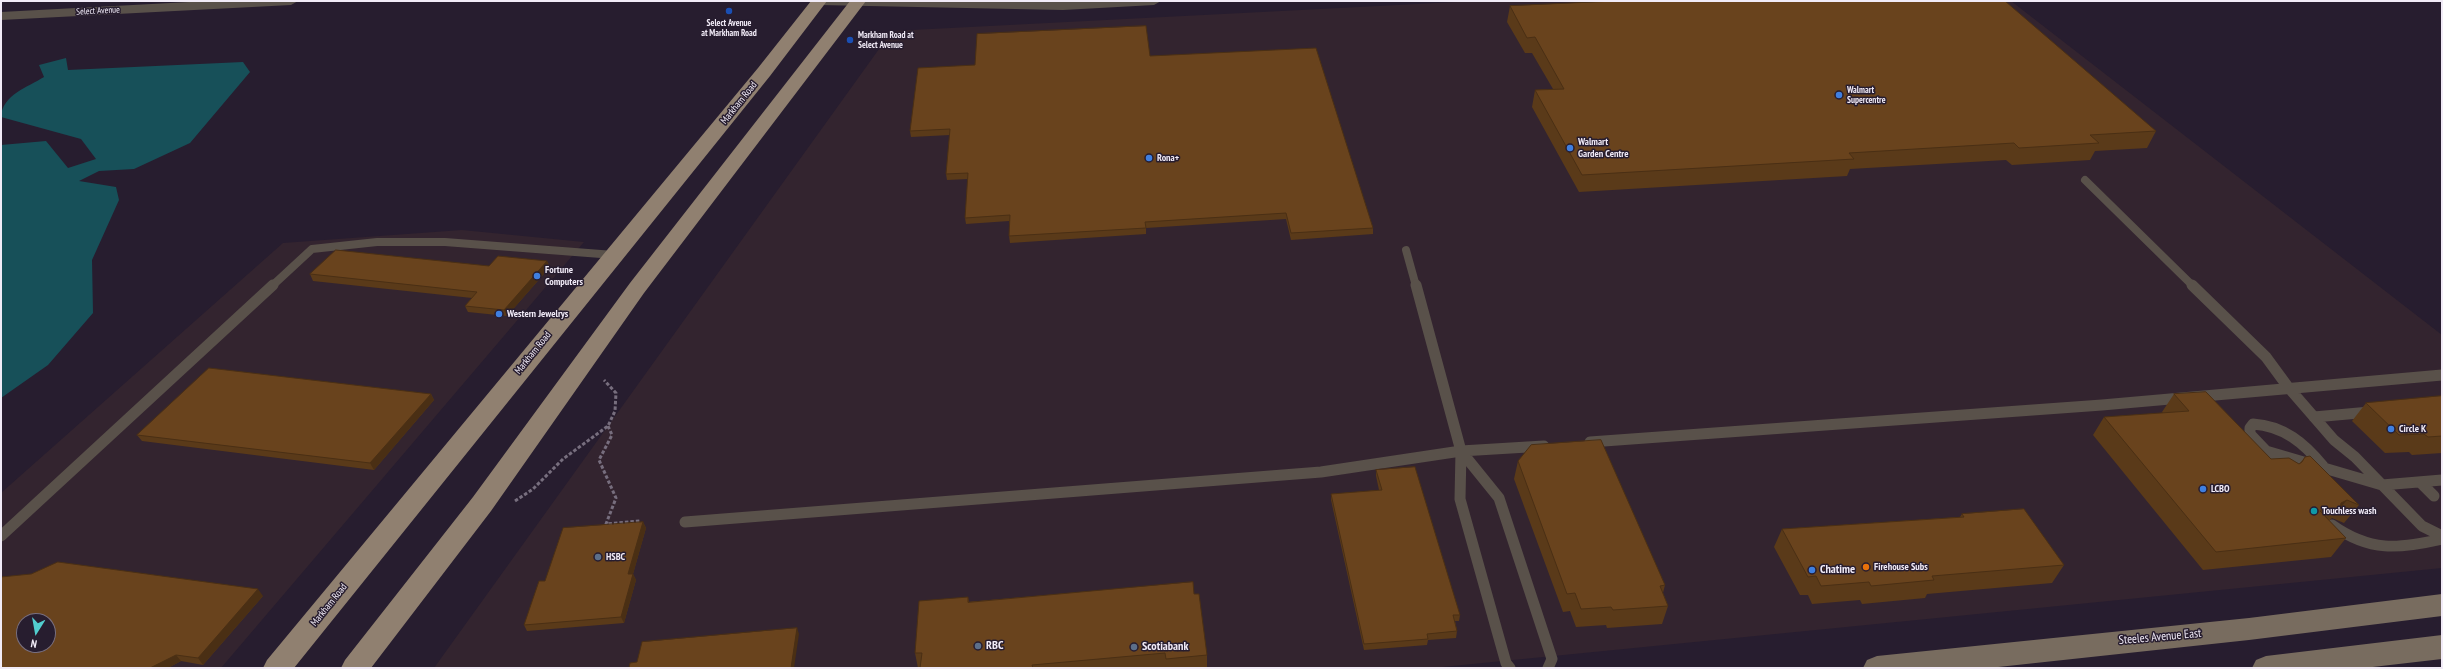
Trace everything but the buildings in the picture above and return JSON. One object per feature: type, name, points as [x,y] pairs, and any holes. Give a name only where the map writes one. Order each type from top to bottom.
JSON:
[{"type":"main road","name":"Markham Road","points":[[277,668],[820,1]]},
{"type":"main road","points":[[355,668],[482,504],[637,288],[857,2]]},
{"type":"main road","name":"Steeles Avenue East","points":[[1877,668],[2248,629],[2442,605]]},
{"type":"main road","points":[[2266,668],[2442,647]]},
{"type":"street","name":"Select Avenue","points":[[1,16],[291,1]]},
{"type":"street","points":[[820,1],[1063,6],[1154,1]]},
{"type":"lane","points":[[2085,180],[2266,357],[2288,387],[2334,440],[2355,457],[2422,526],[2442,537]]},
{"type":"lane","points":[[1,536],[312,249],[377,242],[445,242],[614,255]]},
{"type":"lane","points":[[1406,250],[1461,451],[1460,499],[1506,663],[1510,668]]},
{"type":"lane","points":[[1577,443],[2094,405],[2288,387],[2442,375]]},
{"type":"lane","points":[[2314,417],[2382,411]]},
{"type":"lane","points":[[2280,469],[2266,450],[2250,434],[2250,428],[2253,424],[2265,424],[2290,433],[2323,466]]},
{"type":"lane","points":[[685,522],[1320,472],[1461,451],[1554,445]]},
{"type":"lane","points":[[2266,450],[2382,485],[2442,480]]},
{"type":"lane","points":[[1461,451],[1499,498],[1552,659],[1548,668]]},
{"type":"lane","points":[[2420,482],[2434,496]]},
{"type":"lane","points":[[2332,525],[2345,536],[2372,547],[2399,547],[2442,537]]},
{"type":"path","points":[[514,501],[533,489],[563,459],[608,426],[615,411],[616,393],[604,380]]},
{"type":"path","points":[[608,426],[612,434],[599,460],[616,498],[606,524],[640,522]]},
{"type":"shaded area","points":[[1476,1],[2011,1],[2442,335],[2442,568],[1432,668],[434,668],[892,31]]},
{"type":"shaded area","points":[[66,58],[68,70],[243,62],[250,72],[190,143],[134,169],[99,171],[79,181],[116,187],[119,200],[92,260],[93,313],[48,365],[1,398],[1,145],[46,141],[68,168],[96,159],[81,139],[1,117],[2,109],[17,92],[44,77],[39,65]]},
{"type":"shaded area","points":[[462,230],[584,242],[221,668],[1,668],[1,493],[283,243]]},
{"type":"place","name":"Select Avenue at Markham Road","points":[[729,11]]},
{"type":"place","name":"Markham Road at Select Avenue","points":[[850,40]]},
{"type":"place","name":"Walmart Supercentre","points":[[1839,95]]},
{"type":"place","name":"Walmart Garden Centre","points":[[1570,148]]},
{"type":"place","name":"Rona+","points":[[1149,158]]},
{"type":"place","name":"Fortune Computers","points":[[537,276]]},
{"type":"place","name":"Western Jewelrys","points":[[499,314]]},
{"type":"place","name":"Circle K","points":[[2391,429]]},
{"type":"place","name":"LCBO","points":[[2203,489]]},
{"type":"place","name":"Touchless wash","points":[[2314,511]]},
{"type":"place","name":"HSBC","points":[[598,557]]},
{"type":"place","name":"Firehouse Subs","points":[[1866,567]]},
{"type":"place","name":"Chatime","points":[[1812,570]]},
{"type":"place","name":"RBC","points":[[978,646]]},
{"type":"place","name":"Scotiabank","points":[[1134,647]]}]
